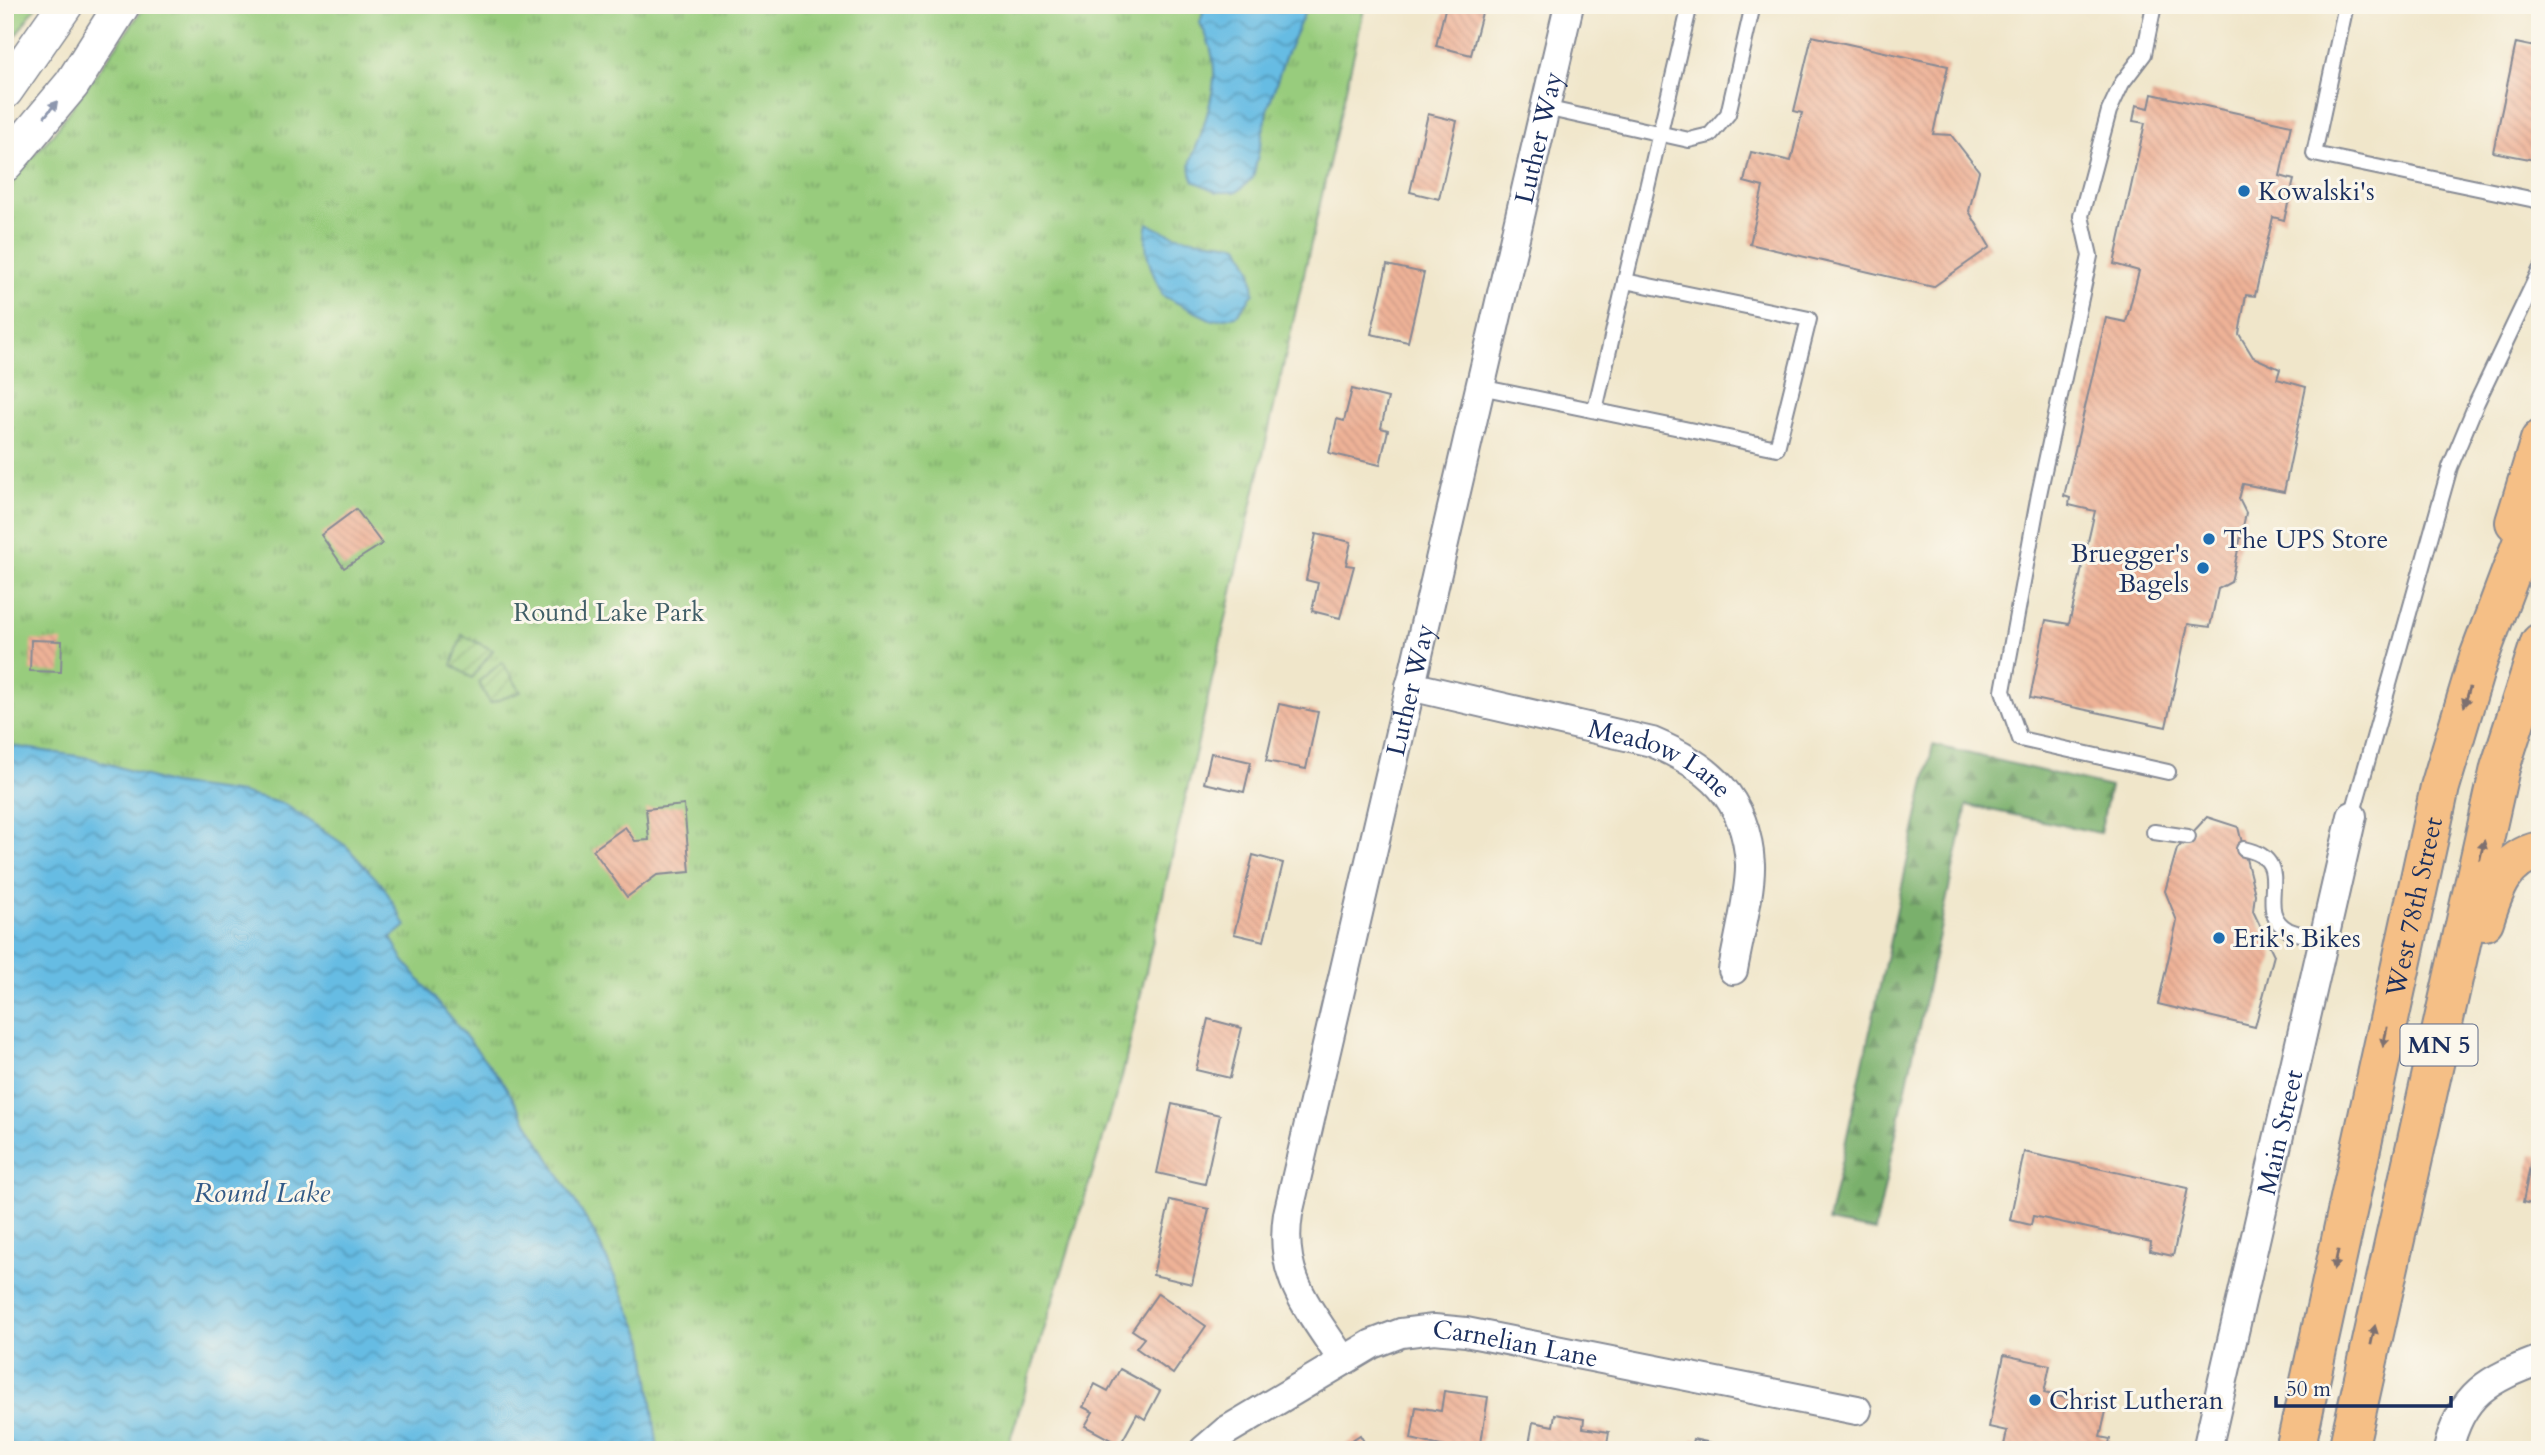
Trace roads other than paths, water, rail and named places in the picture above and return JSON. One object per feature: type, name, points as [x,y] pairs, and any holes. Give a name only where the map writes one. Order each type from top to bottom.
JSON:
[{"type":"main road","points":[[2478,660],[2530,463],[2540,440]]},
{"type":"main road","name":"West 78th Street","points":[[2295,1450],[2440,787],[2478,660],[2540,495]]},
{"type":"main road","name":"West 78th Street","points":[[2348,1450],[2500,768],[2540,643]]},
{"type":"main road","points":[[2500,768],[2540,685]]},
{"type":"main road","points":[[2382,1294],[2423,1191],[2482,931],[2495,888],[2506,870],[2520,858],[2540,851]]},
{"type":"street","points":[[5,91],[65,5]]},
{"type":"street","points":[[6,162],[72,84],[122,5]]},
{"type":"street","name":"Luther Way","points":[[1343,1361],[1288,1270],[1283,1241],[1569,5]]},
{"type":"street","name":"Meadow Lane","points":[[1410,686],[1652,742],[1684,755],[1712,774],[1731,802],[1745,832],[1750,866],[1733,970]]},
{"type":"street","name":"Main Street","points":[[2207,1450],[2352,816]]},
{"type":"street","name":"Carnelian Lane","points":[[1204,1450],[1226,1431],[1372,1343],[1401,1333],[1434,1329],[1466,1332],[1857,1410]]},
{"type":"street","points":[[2448,1450],[2461,1412],[2478,1390],[2499,1375],[2540,1360]]},
{"type":"lane","points":[[1594,411],[1690,5]]},
{"type":"lane","points":[[1545,108],[1689,141],[1710,135],[1727,114],[1753,5]]},
{"type":"lane","points":[[2154,5],[2144,54],[2122,83],[2109,111],[2081,216],[2090,256],[2045,468],[2003,691],[2020,739],[2168,772]]},
{"type":"lane","points":[[2346,5],[2314,154],[2540,201]]},
{"type":"lane","points":[[2352,816],[2450,467],[2477,402],[2540,270]]},
{"type":"lane","points":[[1480,387],[1777,449],[1808,320],[1625,281]]},
{"type":"lane","points":[[2154,832],[2188,837]]},
{"type":"lane","points":[[2244,849],[2261,853],[2272,865],[2274,913],[2287,930],[2325,939]]},
{"type":"water","points":[[1205,5],[1308,5],[1285,57],[1268,108],[1253,178],[1237,192],[1217,192],[1194,181],[1191,174],[1192,158],[1206,119],[1214,78],[1212,52],[1200,23]]},
{"type":"water","points":[[1148,223],[1181,237],[1239,245],[1251,269],[1254,293],[1236,316],[1212,320],[1163,296],[1147,251]]},
{"type":"water","name":"Round Lake","points":[[5,745],[90,758],[172,784],[241,793],[284,804],[346,846],[384,887],[406,926],[391,938],[404,961],[503,1082],[596,1236],[644,1341],[658,1450],[5,1450]]},
{"type":"place","name":"Kowalski's","points":[[2244,191]]},
{"type":"place","name":"The UPS Store","points":[[2209,539]]},
{"type":"place","name":"Bruegger's Bagels","points":[[2203,568]]},
{"type":"place","name":"Erik's Bikes","points":[[2219,938]]},
{"type":"place","name":"Christ Lutheran","points":[[2035,1400]]},
{"type":"park label","name":"Round Lake Park","points":[[609,612]]}]
